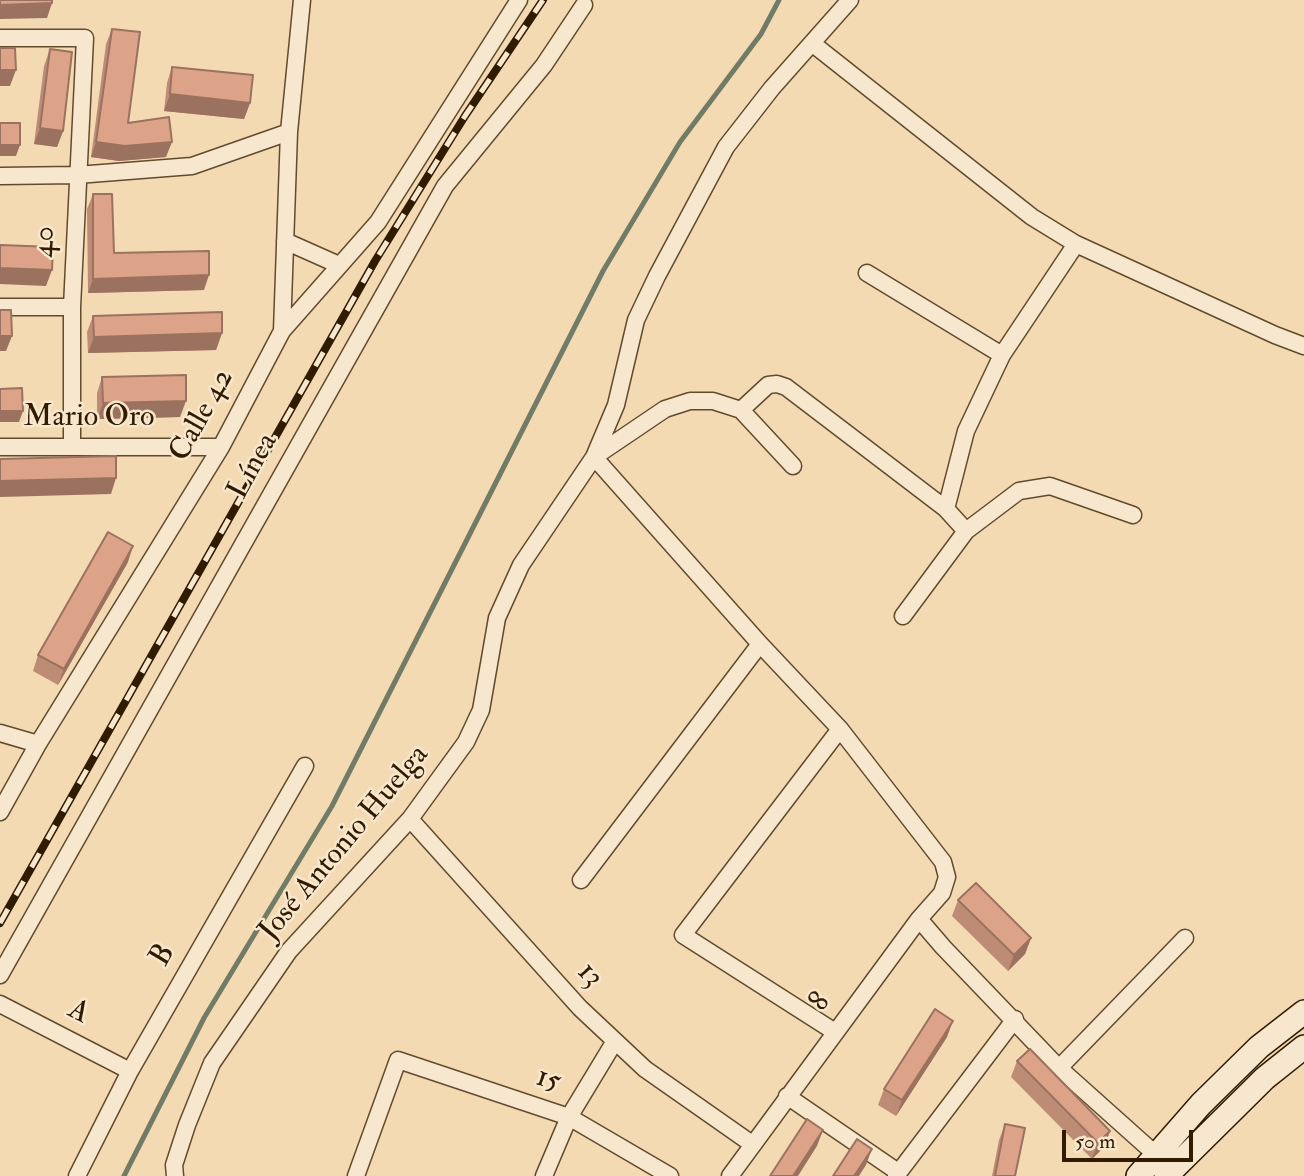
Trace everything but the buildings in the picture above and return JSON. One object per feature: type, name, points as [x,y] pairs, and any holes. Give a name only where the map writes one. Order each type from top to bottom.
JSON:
[{"type":"main road","points":[[1165,1166],[1201,1104],[1259,1047],[1304,1012]]},
{"type":"main road","points":[[1138,1176],[1165,1166],[1304,1047]]},
{"type":"street","name":"Calle 42","points":[[0,812],[38,744],[221,447],[282,331],[289,132],[302,0]]},
{"type":"street","points":[[282,331],[378,222],[519,0]]},
{"type":"street","name":"José Antonio Huelga","points":[[175,1176],[174,1165],[187,1125],[212,1063],[289,951],[410,819],[466,742],[481,710],[497,618],[521,565],[594,457],[616,405],[636,320],[657,276],[726,147],[772,88],[850,0]]},
{"type":"street","name":"Línea","points":[[0,975],[445,186],[544,65],[583,5]]},
{"type":"street","name":"40","points":[[0,38],[85,38],[72,307],[72,447]]},
{"type":"street","points":[[813,44],[1032,217],[1076,244],[1304,346]]},
{"type":"street","points":[[0,176],[77,175],[192,166],[289,132]]},
{"type":"street","points":[[285,241],[340,265]]},
{"type":"street","points":[[946,509],[966,431],[1002,355],[1076,244]]},
{"type":"street","points":[[867,273],[1002,355]]},
{"type":"street","points":[[0,307],[72,307]]},
{"type":"street","points":[[741,410],[768,385],[786,387],[946,509],[966,531]]},
{"type":"street","points":[[793,466],[741,410],[713,401],[690,401],[665,409],[594,457],[840,729],[683,935],[835,1032]]},
{"type":"street","name":"Mario Oro","points":[[0,447],[221,447]]},
{"type":"street","points":[[903,616],[966,531],[1019,491],[1051,486],[1133,515]]},
{"type":"street","points":[[581,880],[760,643]]},
{"type":"street","name":"8","points":[[730,1176],[919,919],[942,893],[947,877],[943,862],[840,729]]},
{"type":"street","points":[[0,733],[38,744]]},
{"type":"street","name":"B","points":[[77,1176],[130,1071],[305,766]]},
{"type":"street","name":"13","points":[[410,819],[580,1008],[645,1069],[752,1144]]},
{"type":"street","points":[[919,919],[1059,1068],[1165,1166]]},
{"type":"street","points":[[1059,1068],[1185,938]]},
{"type":"street","name":"A","points":[[0,1004],[130,1071]]},
{"type":"street","points":[[787,1096],[897,1174],[1015,1019]]},
{"type":"street","points":[[544,1176],[569,1117],[615,1041]]},
{"type":"street","name":"15","points":[[356,1176],[398,1060],[569,1117],[670,1176]]},
{"type":"waterway","points":[[124,1176],[204,1018],[332,806],[603,271],[680,142],[761,34],[779,0]]},
{"type":"railway","points":[[0,923],[375,261],[465,116],[543,0]]}]
